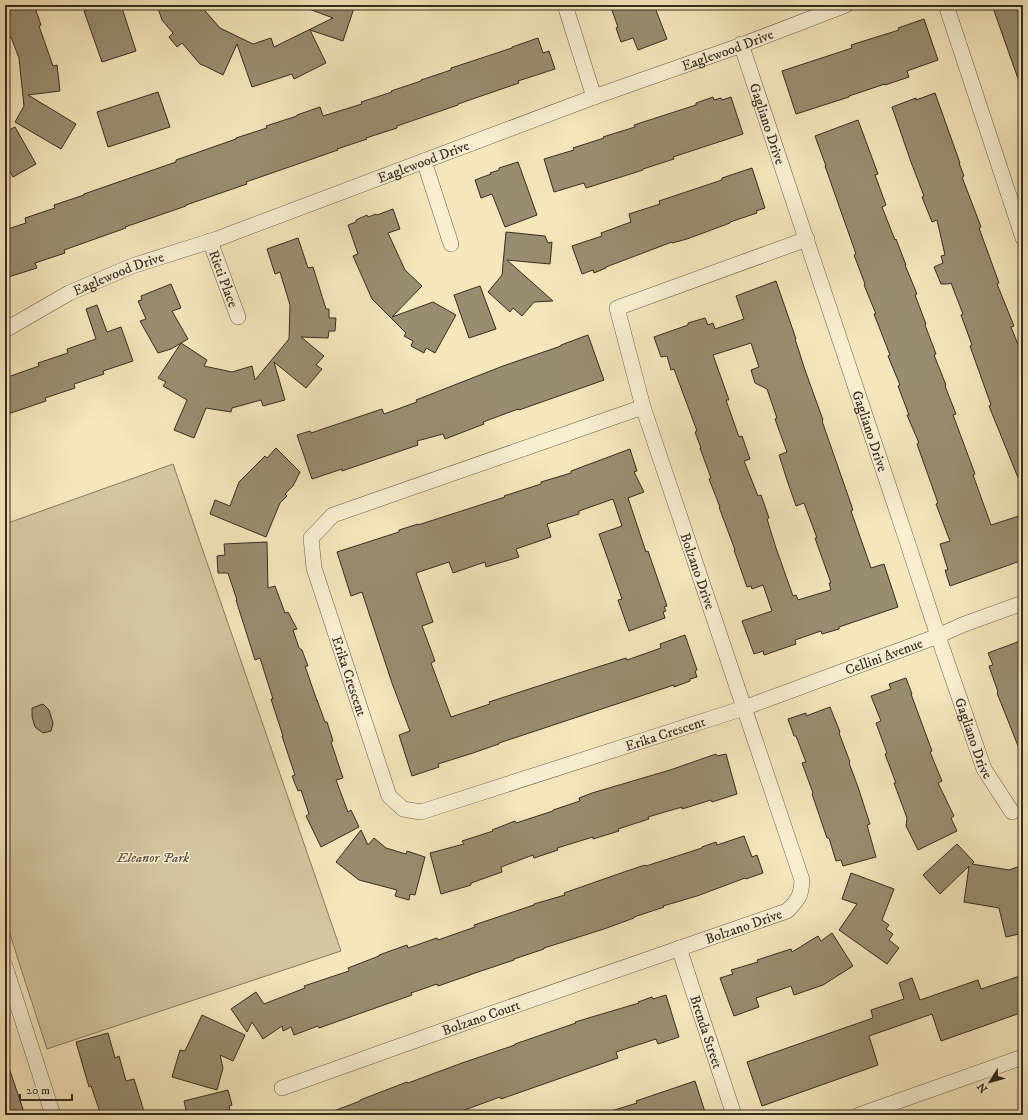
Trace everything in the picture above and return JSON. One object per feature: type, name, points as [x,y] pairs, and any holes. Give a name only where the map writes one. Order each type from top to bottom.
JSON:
[{"type":"street","points":[[565,5],[594,97]]},
{"type":"street","name":"Eaglewood Drive","points":[[5,330],[69,293],[132,266],[210,241],[594,97],[739,46],[846,5]]},
{"type":"street","points":[[946,5],[1023,238]]},
{"type":"street","name":"Gagliano Drive","points":[[741,44],[938,636],[984,769],[1012,812]]},
{"type":"street","points":[[424,161],[451,244]]},
{"type":"street","name":"Bolzano Drive","points":[[679,948],[787,910],[795,903],[801,892],[802,880],[643,407],[617,308],[807,239]]},
{"type":"street","name":"Rieti Place","points":[[210,241],[238,317]]},
{"type":"street","name":"Erika Crescent","points":[[643,407],[333,515],[312,538],[314,568],[389,796],[403,809],[421,812],[744,708]]},
{"type":"street","name":"Cellini Avenue","points":[[744,708],[1023,603]]},
{"type":"street","name":"Bolzano Court","points":[[282,1088],[470,1020],[679,948]]},
{"type":"street","name":"Brenda Street","points":[[679,948],[734,1115]]},
{"type":"street","points":[[5,966],[53,1115]]},
{"type":"street","points":[[859,1115],[1023,1057]]},
{"type":"green space","name":"Eleanor Park","points":[[173,464],[341,951],[47,1049],[5,919],[5,524]]},
{"type":"building","points":[[5,5],[34,5],[41,25],[39,26],[53,66],[57,65],[60,91],[28,95],[76,124],[61,149],[15,122],[24,106],[19,58],[11,37],[5,39]]},
{"type":"building","points":[[91,5],[121,5],[136,51],[102,62],[84,11],[92,9]]},
{"type":"building","points":[[157,5],[200,5],[220,28],[253,44],[271,38],[274,47],[333,18],[301,5],[355,5],[343,41],[310,30],[326,63],[294,79],[292,74],[252,87],[237,44],[223,75],[200,64],[182,43],[177,47],[169,37],[173,33],[162,20]]},
{"type":"building","points":[[610,5],[654,5],[667,39],[638,50],[633,38],[621,42],[616,28],[618,27]]},
{"type":"building","points":[[992,5],[1023,5],[1023,87],[1021,87]]},
{"type":"building","points":[[924,19],[938,60],[907,71],[909,77],[796,114],[782,71],[852,48],[851,45],[899,30],[898,28]]},
{"type":"building","points":[[538,38],[543,53],[549,51],[555,69],[518,81],[519,83],[397,126],[397,128],[366,138],[367,139],[337,149],[338,150],[246,182],[247,184],[64,250],[65,253],[35,263],[37,268],[5,278],[5,230],[26,223],[25,218],[55,208],[54,205],[176,162],[176,160],[267,128],[266,126],[297,115],[320,107],[323,116],[362,104],[361,102],[451,70],[451,68]]},
{"type":"building","points":[[158,92],[170,127],[108,147],[97,112]]},
{"type":"building","points":[[935,93],[960,163],[964,176],[962,177],[981,227],[979,228],[999,283],[997,284],[1014,326],[1011,327],[1023,357],[1023,490],[989,406],[991,405],[970,346],[972,345],[961,315],[963,314],[951,283],[941,284],[934,267],[943,263],[941,256],[945,255],[937,220],[932,222],[922,197],[924,196],[892,107]]},
{"type":"building","points":[[713,97],[714,100],[721,98],[722,100],[731,97],[743,134],[673,157],[674,159],[643,170],[586,188],[584,183],[554,192],[544,159],[574,150],[573,148],[635,127],[634,125],[696,105],[696,103]]},
{"type":"building","points":[[858,120],[878,174],[875,175],[886,205],[882,207],[917,294],[915,295],[936,354],[934,355],[956,414],[953,415],[975,474],[973,475],[991,525],[1019,516],[1023,527],[1023,560],[950,586],[945,570],[948,570],[940,544],[950,541],[936,504],[938,503],[917,444],[919,443],[907,415],[909,415],[898,386],[900,385],[888,356],[890,355],[864,285],[865,284],[854,255],[856,254],[815,136]]},
{"type":"building","points":[[15,127],[36,164],[13,177],[5,162],[5,132]]},
{"type":"building","points":[[518,162],[537,215],[505,227],[492,194],[481,198],[475,180],[499,170],[499,168]]},
{"type":"building","points":[[752,168],[765,208],[756,211],[757,213],[687,239],[672,242],[594,273],[593,270],[582,274],[572,246],[602,236],[601,233],[631,222],[629,214],[660,204],[659,201],[722,180],[722,178]]},
{"type":"building","points":[[393,209],[400,229],[388,233],[405,270],[422,286],[392,317],[433,302],[456,315],[435,353],[426,348],[424,353],[411,346],[413,341],[404,336],[406,333],[372,299],[353,256],[358,254],[348,225],[367,215],[368,217],[377,215]]},
{"type":"building","points":[[506,232],[545,236],[548,243],[552,242],[550,264],[507,260],[553,301],[534,302],[522,316],[513,308],[510,312],[488,292],[502,275]]},
{"type":"building","points":[[298,238],[308,268],[313,267],[326,309],[329,309],[329,318],[336,318],[335,331],[329,331],[328,338],[301,337],[324,356],[316,365],[322,369],[306,388],[274,362],[285,400],[263,406],[261,400],[232,408],[231,412],[206,408],[194,438],[174,430],[187,400],[163,386],[166,382],[158,378],[181,343],[207,360],[204,366],[232,372],[252,366],[255,380],[289,339],[290,305],[280,272],[275,274],[267,249]]},
{"type":"building","points":[[776,281],[871,568],[884,564],[898,607],[839,627],[839,629],[822,634],[821,631],[795,640],[796,644],[764,655],[763,651],[754,654],[742,621],[772,611],[763,585],[752,589],[751,586],[747,587],[709,479],[711,478],[695,432],[697,431],[674,369],[671,370],[667,356],[661,357],[654,337],[688,325],[688,323],[705,318],[708,325],[713,323],[715,329],[744,319],[736,296]],"holes":[[[751,343],[759,367],[751,370],[755,383],[767,389],[777,418],[775,419],[787,452],[779,455],[787,480],[796,506],[804,503],[831,583],[829,583],[831,590],[798,600],[796,595],[793,596],[776,548],[767,519],[769,518],[761,495],[758,496],[744,461],[750,459],[742,436],[739,437],[726,400],[729,400],[713,355]]]},
{"type":"building","points":[[171,284],[181,308],[172,311],[188,339],[171,349],[158,353],[140,321],[146,319],[138,301],[142,300],[141,296]]},
{"type":"building","points":[[480,286],[496,329],[469,338],[454,295]]},
{"type":"building","points":[[97,305],[107,332],[121,327],[133,361],[103,371],[104,374],[74,384],[75,388],[45,398],[46,401],[5,415],[5,378],[39,366],[38,363],[68,353],[67,349],[96,339],[86,309]]},
{"type":"building","points":[[588,335],[604,380],[519,410],[518,409],[483,422],[484,424],[445,439],[443,434],[417,441],[418,445],[342,471],[342,469],[312,479],[297,435],[310,431],[311,433],[382,409],[384,414],[417,402],[416,400],[503,366]]},
{"type":"building","points":[[276,448],[300,472],[293,486],[285,494],[287,496],[280,503],[266,537],[210,514],[215,500],[230,506],[239,482],[265,456],[267,458]]},
{"type":"building","points":[[630,449],[637,471],[634,472],[644,492],[628,498],[646,552],[648,551],[667,606],[664,607],[666,611],[663,612],[665,618],[629,631],[618,600],[622,599],[599,534],[622,526],[613,499],[579,511],[579,514],[547,524],[551,537],[516,549],[519,557],[486,567],[485,562],[453,573],[449,562],[416,573],[433,622],[422,626],[435,661],[431,663],[451,717],[490,704],[489,702],[626,658],[627,660],[661,648],[660,644],[685,635],[697,670],[695,671],[697,677],[674,687],[674,685],[438,764],[439,767],[412,776],[399,735],[410,731],[392,683],[362,592],[351,596],[337,552],[399,532],[399,530],[505,497],[504,496],[541,484],[541,482],[571,473],[571,471]]},
{"type":"building","points":[[267,542],[268,588],[275,586],[285,613],[288,612],[297,629],[293,630],[299,648],[302,650],[308,666],[305,666],[317,701],[325,722],[327,722],[333,741],[331,742],[343,778],[336,780],[348,812],[351,810],[359,827],[321,847],[306,816],[309,814],[301,790],[298,791],[292,776],[295,775],[282,736],[271,699],[273,699],[260,658],[255,660],[228,573],[218,573],[217,556],[225,555],[224,544]]},
{"type":"building","points":[[1023,640],[1022,756],[997,693],[998,692],[989,666],[993,665],[988,653]]},
{"type":"building","points":[[906,678],[932,751],[930,752],[942,781],[938,783],[954,816],[951,818],[957,831],[918,850],[906,826],[907,818],[894,783],[896,783],[885,754],[887,753],[876,723],[881,721],[871,696],[891,689],[889,684]]},
{"type":"building","points":[[43,704],[49,710],[53,723],[51,731],[43,733],[35,727],[32,716],[32,708]]},
{"type":"building","points":[[830,707],[840,732],[839,733],[870,824],[867,825],[876,857],[843,866],[841,860],[836,861],[829,838],[827,838],[802,763],[806,762],[788,719],[806,713],[806,716]]},
{"type":"building","points":[[716,754],[717,756],[726,754],[737,794],[712,802],[711,800],[648,817],[649,819],[618,829],[619,831],[557,848],[558,850],[534,858],[533,855],[501,867],[502,872],[471,883],[471,885],[441,894],[430,853],[464,844],[462,841],[493,831],[492,830],[515,821],[516,823],[553,811],[580,801],[579,798],[592,793],[670,770]]},
{"type":"building","points":[[361,830],[368,845],[374,838],[386,848],[406,854],[407,851],[425,857],[415,895],[410,894],[409,900],[395,896],[397,890],[359,880],[336,862]]},
{"type":"building","points":[[744,836],[752,857],[757,855],[763,873],[663,906],[664,907],[604,929],[544,948],[438,986],[437,984],[411,993],[412,995],[319,1028],[318,1026],[294,1035],[291,1027],[283,1031],[282,1026],[263,1039],[252,1022],[247,1032],[231,1009],[256,992],[264,1004],[305,988],[304,986],[349,971],[348,968],[407,945],[408,948],[437,938],[438,940],[475,927],[474,925],[565,895],[564,893],[624,872],[702,848],[716,842],[717,845]]},
{"type":"building","points":[[957,844],[974,862],[972,864],[1009,870],[1023,865],[1023,911],[1019,913],[1023,933],[1006,937],[999,908],[964,902],[969,866],[940,894],[923,875]]},
{"type":"building","points":[[851,873],[894,889],[882,920],[889,925],[886,929],[893,934],[889,940],[899,948],[887,964],[839,930],[857,904],[842,899]]},
{"type":"building","points":[[832,933],[853,966],[823,985],[794,995],[791,986],[756,998],[759,1007],[734,1016],[720,978],[733,974],[731,970],[758,962],[757,960],[791,949],[792,952],[818,936],[821,941]]},
{"type":"building","points":[[1023,975],[1023,1012],[941,1041],[932,1014],[869,1036],[878,1065],[762,1106],[747,1062],[873,1018],[871,1010],[904,999],[899,983],[912,978],[920,1000],[978,980],[981,989]]},
{"type":"building","points":[[666,995],[679,1037],[658,1044],[656,1039],[616,1052],[618,1058],[501,1099],[500,1097],[451,1115],[326,1115],[407,1082],[408,1083],[515,1045],[576,1023],[575,1022],[639,1003],[638,1002],[652,997],[653,999]]},
{"type":"building","points":[[202,1015],[245,1035],[233,1061],[220,1055],[223,1068],[217,1090],[172,1077],[180,1050],[185,1051]]},
{"type":"building","points":[[108,1033],[115,1058],[119,1056],[126,1081],[134,1079],[145,1115],[101,1115],[91,1086],[89,1087],[76,1042]]},
{"type":"building","points":[[5,1062],[7,1062],[25,1115],[5,1115]]},
{"type":"building","points":[[695,1081],[706,1115],[608,1115],[608,1112],[637,1103],[636,1101]]},
{"type":"building","points":[[228,1090],[232,1105],[229,1106],[231,1115],[187,1115],[184,1101]]}]
